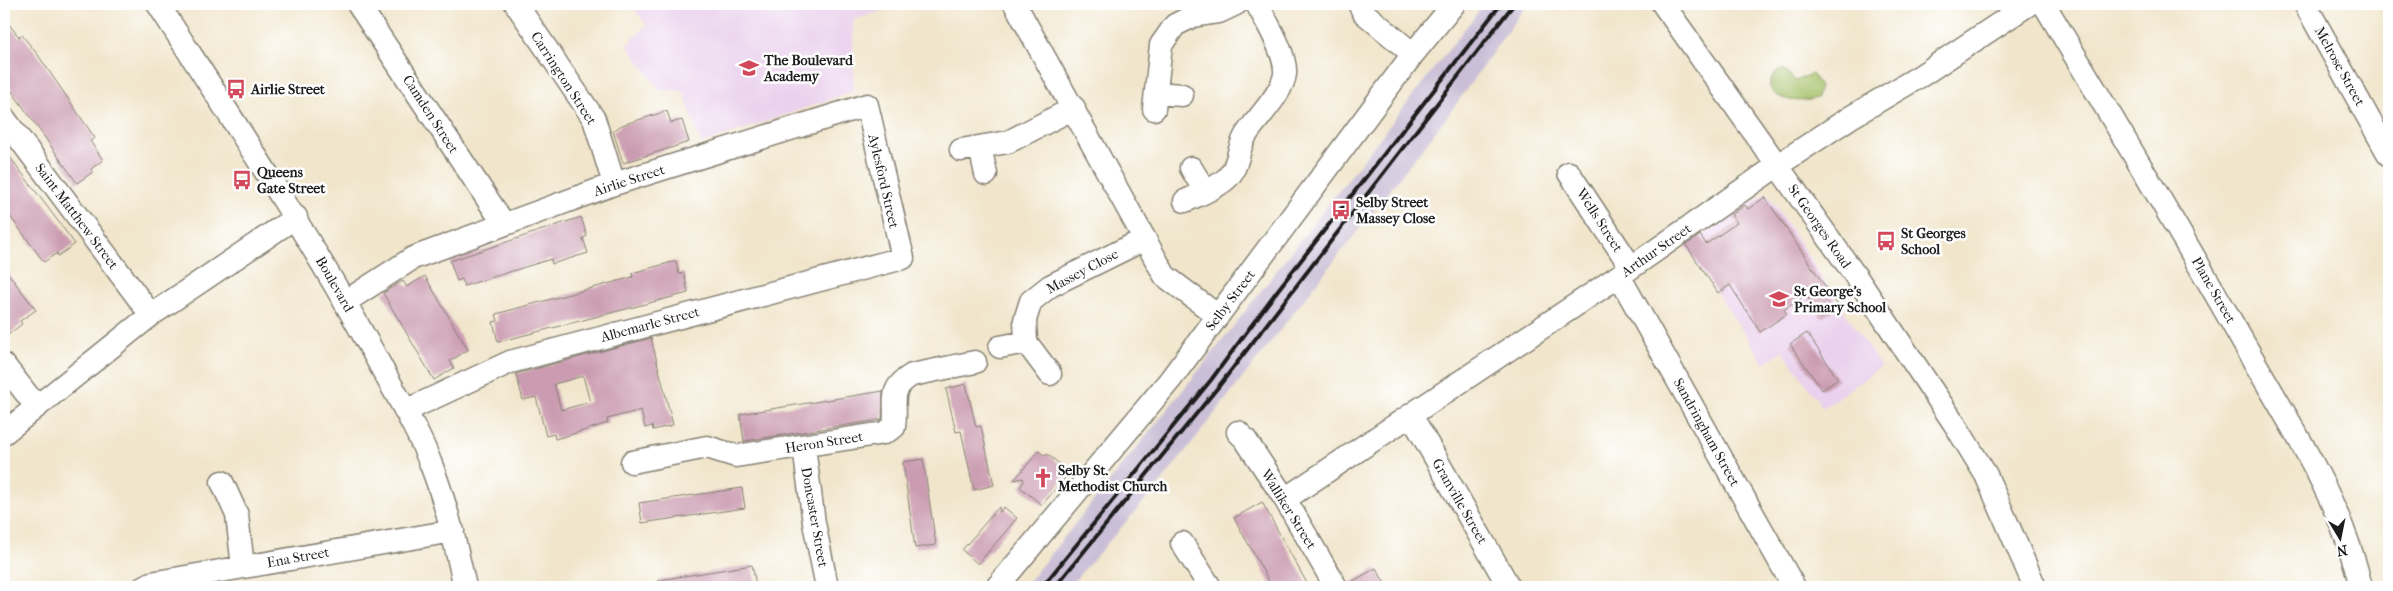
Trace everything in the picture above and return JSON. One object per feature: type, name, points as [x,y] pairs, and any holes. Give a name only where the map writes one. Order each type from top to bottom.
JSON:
[{"type":"street","name":"Boulevard","points":[[158,4],[296,217],[405,411],[432,466],[453,531],[465,587]]},
{"type":"street","name":"Camden Street","points":[[358,4],[504,224]]},
{"type":"street","name":"Carrington Street","points":[[516,4],[594,119],[614,184]]},
{"type":"street","points":[[1015,4],[1165,276],[1218,316]]},
{"type":"street","points":[[1182,95],[1155,101],[1161,45],[1175,25],[1193,16],[1219,12],[1236,4]]},
{"type":"street","points":[[1191,168],[1195,196],[1226,179],[1238,160],[1239,148],[1277,93],[1285,74],[1280,48],[1257,4]]},
{"type":"street","points":[[1359,4],[1364,13],[1413,54]]},
{"type":"street","name":"Selby Street","points":[[997,587],[1170,380],[1413,54],[1454,4]]},
{"type":"street","name":"St Georges Road","points":[[1663,4],[1857,278],[1986,475],[2035,587]]},
{"type":"street","name":"Arthur Street","points":[[1285,499],[1625,272],[1778,165],[1851,117],[1922,75],[2029,4]]},
{"type":"street","name":"Plane Street","points":[[2044,4],[2179,230],[2321,476],[2340,519],[2361,587]]},
{"type":"street","name":"Melrose Street","points":[[2305,4],[2389,155]]},
{"type":"street","name":"Airlie Street","points":[[345,302],[413,258],[614,184],[867,104]]},
{"type":"street","name":"Aylesford Street","points":[[867,104],[896,233],[904,258]]},
{"type":"street","points":[[986,174],[971,148],[1008,142],[1074,108]]},
{"type":"street","name":"Saint Matthew Street","points":[[4,118],[151,315]]},
{"type":"street","name":"Wells Street","points":[[1569,173],[1625,272]]},
{"type":"street","points":[[4,433],[151,315],[296,217]]},
{"type":"street","name":"Massey Close","points":[[1026,342],[1025,320],[1031,301],[1050,286],[1145,239]]},
{"type":"street","name":"Albemarle Street","points":[[405,411],[510,362],[904,258]]},
{"type":"street","name":"Sandringham Street","points":[[1625,272],[1794,587]]},
{"type":"street","points":[[1000,347],[1026,342],[1050,374]]},
{"type":"street","name":"Heron Street","points":[[632,462],[707,447],[736,456],[804,447],[890,431],[895,421],[894,395],[903,380],[912,375],[975,362]]},
{"type":"street","points":[[4,365],[36,406]]},
{"type":"street","name":"Granville Street","points":[[1411,415],[1509,587]]},
{"type":"street","name":"Walliker Street","points":[[1238,432],[1245,439],[1285,499],[1336,587]]},
{"type":"street","name":"Doncaster Street","points":[[804,447],[814,523],[827,587]]},
{"type":"street","points":[[222,482],[237,515],[243,567]]},
{"type":"street","name":"Ena Street","points":[[144,587],[152,583],[453,531]]},
{"type":"street","points":[[1182,542],[1210,587]]},
{"type":"shaded area","name":"The Boulevard Academy","points":[[631,4],[903,4],[853,20],[854,91],[701,144],[683,91],[660,90],[627,45],[647,25]]},
{"type":"shaded area","points":[[1484,4],[1527,4],[1446,118],[1162,481],[1069,587],[1024,587],[1208,359]]},
{"type":"shaded area","name":"St George's Primary School","points":[[1767,193],[1881,367],[1823,408],[1783,351],[1764,363],[1686,247]]},
{"type":"green space","points":[[1784,69],[1796,81],[1812,73],[1820,87],[1817,98],[1799,101],[1789,100],[1773,93],[1770,87],[1771,79],[1778,70]]},
{"type":"building","points":[[4,18],[19,37],[22,35],[38,55],[95,138],[90,141],[103,160],[91,169],[93,172],[77,183],[4,80]]},
{"type":"building","points":[[667,111],[671,123],[682,120],[689,142],[623,163],[613,131],[622,125]]},
{"type":"building","points":[[4,149],[75,244],[58,256],[57,253],[44,262],[4,208]]},
{"type":"building","points":[[1765,197],[1839,307],[1822,318],[1806,295],[1784,310],[1787,314],[1760,332],[1730,285],[1718,293],[1686,245],[1700,235],[1706,244],[1737,223],[1731,215],[1745,205],[1748,209]]},
{"type":"building","points":[[581,217],[587,236],[583,238],[588,253],[552,264],[551,259],[464,286],[462,279],[457,281],[450,261]]},
{"type":"building","points":[[676,261],[679,274],[684,273],[688,293],[498,342],[493,322],[498,321],[496,314],[633,277],[632,273]]},
{"type":"building","points":[[4,268],[36,310],[20,321],[22,324],[4,338]]},
{"type":"building","points":[[425,276],[468,350],[450,361],[454,368],[434,380],[383,293],[403,281],[407,287]]},
{"type":"building","points":[[1807,333],[1838,379],[1822,390],[1790,344]]},
{"type":"building","points":[[651,338],[673,425],[653,430],[652,426],[645,428],[641,410],[607,419],[608,423],[555,439],[554,434],[546,436],[536,397],[523,400],[516,374]],"holes":[[[583,376],[590,402],[561,410],[554,384]]]},
{"type":"building","points":[[966,384],[976,427],[981,426],[994,485],[974,490],[961,431],[956,432],[946,389]]},
{"type":"building","points":[[883,391],[882,419],[744,441],[740,414]]},
{"type":"building","name":"Selby St. Methodist Church","points":[[1039,451],[1045,456],[1047,454],[1070,472],[1042,505],[1020,487],[1024,481],[1023,478],[1014,480]]},
{"type":"building","points":[[923,459],[936,545],[915,548],[903,462]]},
{"type":"building","points":[[742,488],[745,508],[642,523],[639,503]]},
{"type":"building","points":[[1262,502],[1309,587],[1272,587],[1234,518]]},
{"type":"building","points":[[999,507],[1000,512],[1004,507],[1017,518],[978,564],[962,550]]},
{"type":"building","points":[[752,565],[756,585],[660,587],[659,580]]},
{"type":"building","points":[[1376,568],[1387,587],[1349,587],[1348,584]]},
{"type":"railway","points":[[1042,587],[1211,380],[1277,291],[1501,4]]},
{"type":"railway","points":[[1055,587],[1219,386],[1514,4]]},
{"type":"place","name":"The Boulevard Academy","points":[[749,68]]},
{"type":"place","name":"Airlie Street","points":[[236,89]]},
{"type":"place","name":"Queens Gate Street","points":[[242,180]]},
{"type":"place","name":"Selby Street Massey Close","points":[[1341,210]]},
{"type":"place","name":"St Georges School","points":[[1886,241]]},
{"type":"place","name":"St George's Primary School","points":[[1779,299]]},
{"type":"place","name":"Selby St. Methodist Church","points":[[1043,478]]}]
